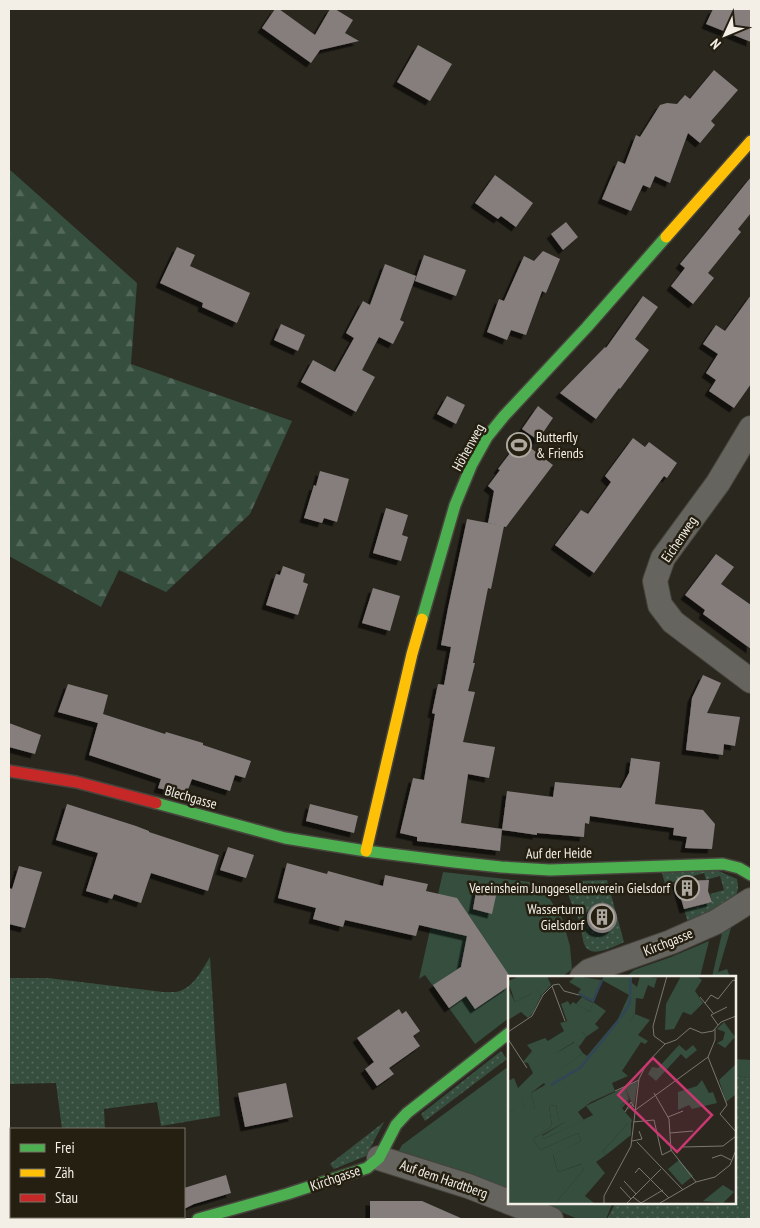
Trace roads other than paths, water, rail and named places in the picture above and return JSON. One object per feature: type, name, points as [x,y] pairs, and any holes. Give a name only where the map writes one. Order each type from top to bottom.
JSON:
[{"type":"street","name":"Höhenweg","points":[[366,851],[412,654],[455,505],[472,464],[487,438],[504,416],[751,141]]},
{"type":"street","name":"Eichenweg","points":[[751,428],[718,483],[663,558],[655,581],[660,605],[673,622],[751,681]]},
{"type":"street","name":"Blechgasse","points":[[9,771],[76,782],[285,838],[366,851]]},
{"type":"street","name":"Auf der Heide","points":[[366,851],[521,869],[550,870],[723,864],[739,868],[751,875]]},
{"type":"street","name":"Kirchgasse","points":[[583,976],[589,971],[671,942],[716,922],[751,900]]},
{"type":"street","points":[[379,1158],[396,1126],[407,1113],[508,1034]]},
{"type":"street","name":"Kirchgasse","points":[[198,1219],[287,1194],[367,1168],[379,1158]]},
{"type":"street","name":"Auf dem Hardtberg","points":[[379,1158],[468,1186],[508,1202]]},
{"type":"street","name":"Auf dem Hardtberg","points":[[511,1203],[551,1219]]},
{"type":"place","name":"Butterfly & Friends","points":[[519,445]]},
{"type":"place","name":"Vereinsheim Junggesellenverein Gielsdorf","points":[[687,888]]},
{"type":"place","name":"Wasserturm Gielsdorf","points":[[602,917]]}]
